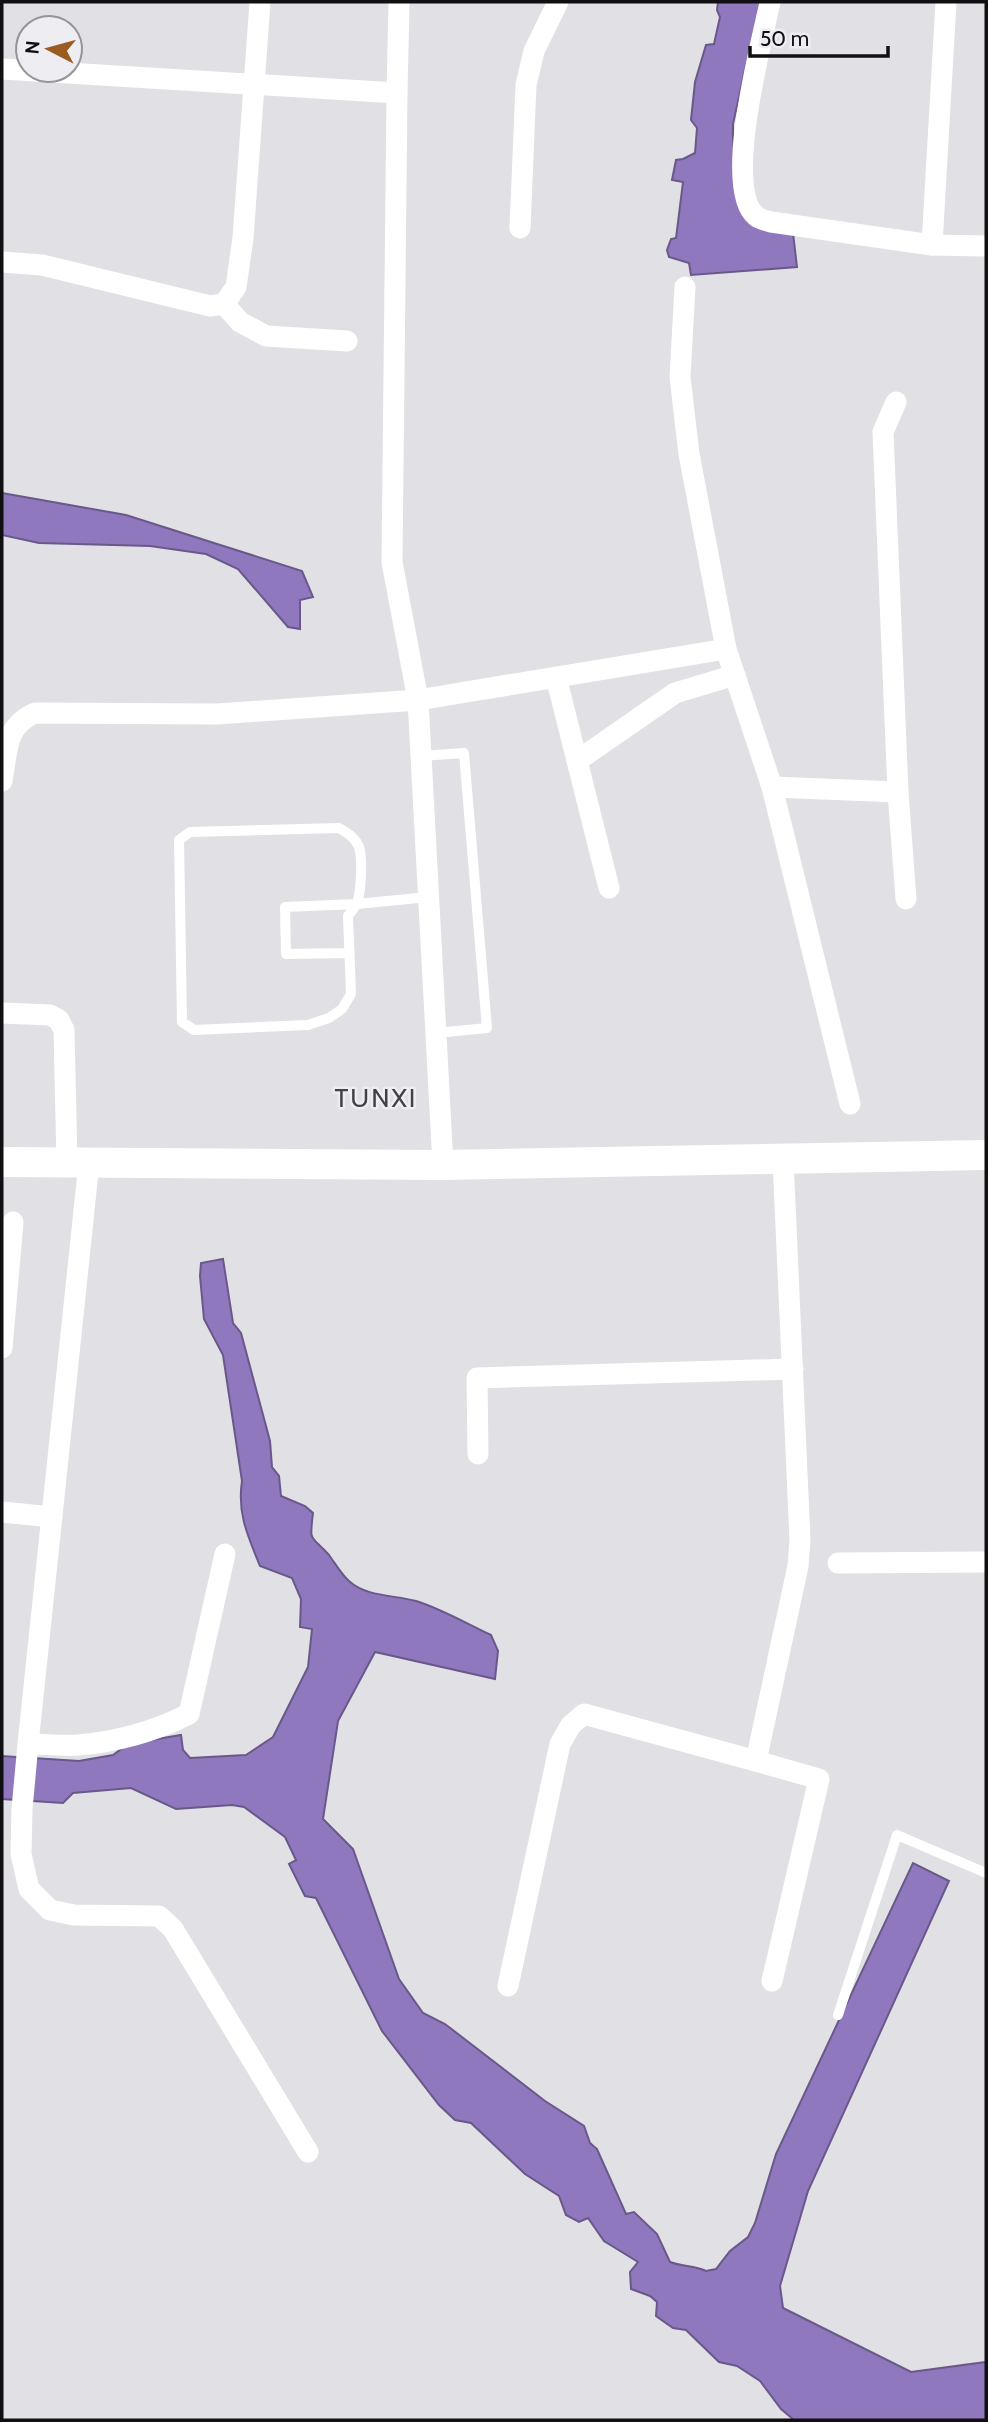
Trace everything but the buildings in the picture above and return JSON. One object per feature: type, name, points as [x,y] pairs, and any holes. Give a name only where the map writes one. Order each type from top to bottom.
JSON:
[{"type":"main road","points":[[2,1162],[443,1165],[986,1155]]},
{"type":"street","points":[[2,262],[42,265],[210,306],[223,304],[236,287],[242,250],[260,2]]},
{"type":"street","points":[[398,2],[392,562],[418,701],[443,1165]]},
{"type":"street","points":[[520,228],[526,85],[534,51],[558,2]]},
{"type":"street","points":[[770,2],[744,127],[746,200],[755,216],[771,222],[932,245],[986,246]]},
{"type":"street","points":[[932,245],[946,2]]},
{"type":"street","points":[[2,69],[397,93]]},
{"type":"street","points":[[685,287],[680,377],[689,454],[726,649],[772,787],[850,1104]]},
{"type":"street","points":[[223,304],[240,322],[266,336],[347,341]]},
{"type":"street","points":[[896,402],[883,432],[898,792],[906,899]]},
{"type":"street","points":[[2,781],[12,730],[22,719],[35,713],[217,714],[418,701],[726,649]]},
{"type":"street","points":[[577,761],[675,693],[735,675]]},
{"type":"street","points":[[556,677],[609,888]]},
{"type":"street","points":[[772,787],[898,792]]},
{"type":"street","points":[[2,1013],[50,1015],[59,1020],[64,1030],[78,1163],[52,1517],[22,1809],[21,1854],[29,1889],[50,1910],[74,1915],[159,1916],[173,1929],[308,2152]]},
{"type":"street","points":[[756,1761],[798,1566],[800,1540],[783,1159]]},
{"type":"street","points":[[2,1348],[13,1222]]},
{"type":"street","points":[[478,1454],[477,1378],[793,1369]]},
{"type":"street","points":[[2,1512],[52,1517]]},
{"type":"street","points":[[28,1750],[127,1736],[165,1726],[190,1714],[225,1554]]},
{"type":"street","points":[[838,1563],[986,1562]]},
{"type":"street","points":[[508,1986],[560,1744],[570,1725],[584,1714],[819,1779],[772,1981]]},
{"type":"lane","points":[[421,756],[464,753],[487,1028],[436,1033]]},
{"type":"lane","points":[[339,828],[351,834],[359,848],[360,893],[357,904],[348,916],[351,994],[342,1009],[329,1018],[308,1025],[194,1030],[182,1022],[179,840],[190,832],[339,828]]},
{"type":"lane","points":[[349,953],[286,954],[285,907],[428,897]]},
{"type":"lane","points":[[838,2015],[897,1835],[986,1873]]},
{"type":"shaded area","points":[[718,2],[760,2],[733,124],[741,211],[793,233],[797,267],[691,275],[689,263],[669,257],[667,250],[671,239],[676,238],[683,182],[672,180],[676,160],[695,153],[697,128],[691,120],[695,82],[706,45],[714,44],[720,17]]},
{"type":"shaded area","points":[[2,493],[126,515],[302,571],[313,597],[300,600],[300,629],[288,627],[238,569],[206,554],[150,546],[39,543],[2,535]]},
{"type":"shaded area","points":[[223,1259],[233,1323],[241,1333],[270,1441],[272,1467],[279,1476],[281,1496],[305,1506],[313,1513],[313,1538],[346,1578],[356,1586],[372,1593],[416,1601],[445,1612],[491,1635],[498,1651],[495,1679],[375,1652],[338,1721],[323,1819],[353,1849],[399,1979],[423,2013],[445,2024],[545,2101],[584,2126],[626,2214],[634,2212],[657,2234],[670,2262],[706,2271],[716,2269],[730,2251],[748,2237],[755,2223],[776,2154],[913,1863],[949,1881],[808,2191],[780,2286],[783,2308],[911,2372],[986,2362],[986,2420],[794,2420],[781,2409],[760,2381],[737,2366],[719,2362],[686,2330],[673,2328],[656,2316],[657,2302],[650,2296],[631,2289],[630,2272],[638,2262],[604,2241],[588,2218],[579,2222],[566,2215],[559,2196],[525,2174],[471,2123],[455,2120],[439,2105],[382,2031],[316,1898],[305,1896],[289,1864],[296,1860],[285,1837],[244,1807],[232,1805],[176,1809],[131,1788],[73,1793],[63,1803],[2,1799],[2,1756],[79,1761],[113,1755],[128,1744],[181,1735],[183,1750],[190,1758],[246,1755],[273,1737],[308,1667],[312,1629],[300,1627],[301,1599],[292,1578],[260,1566],[242,1514],[242,1481],[223,1355],[204,1319],[200,1276],[201,1263]]},
{"type":"district","name":"TUNXI","points":[[376,1098]]}]
